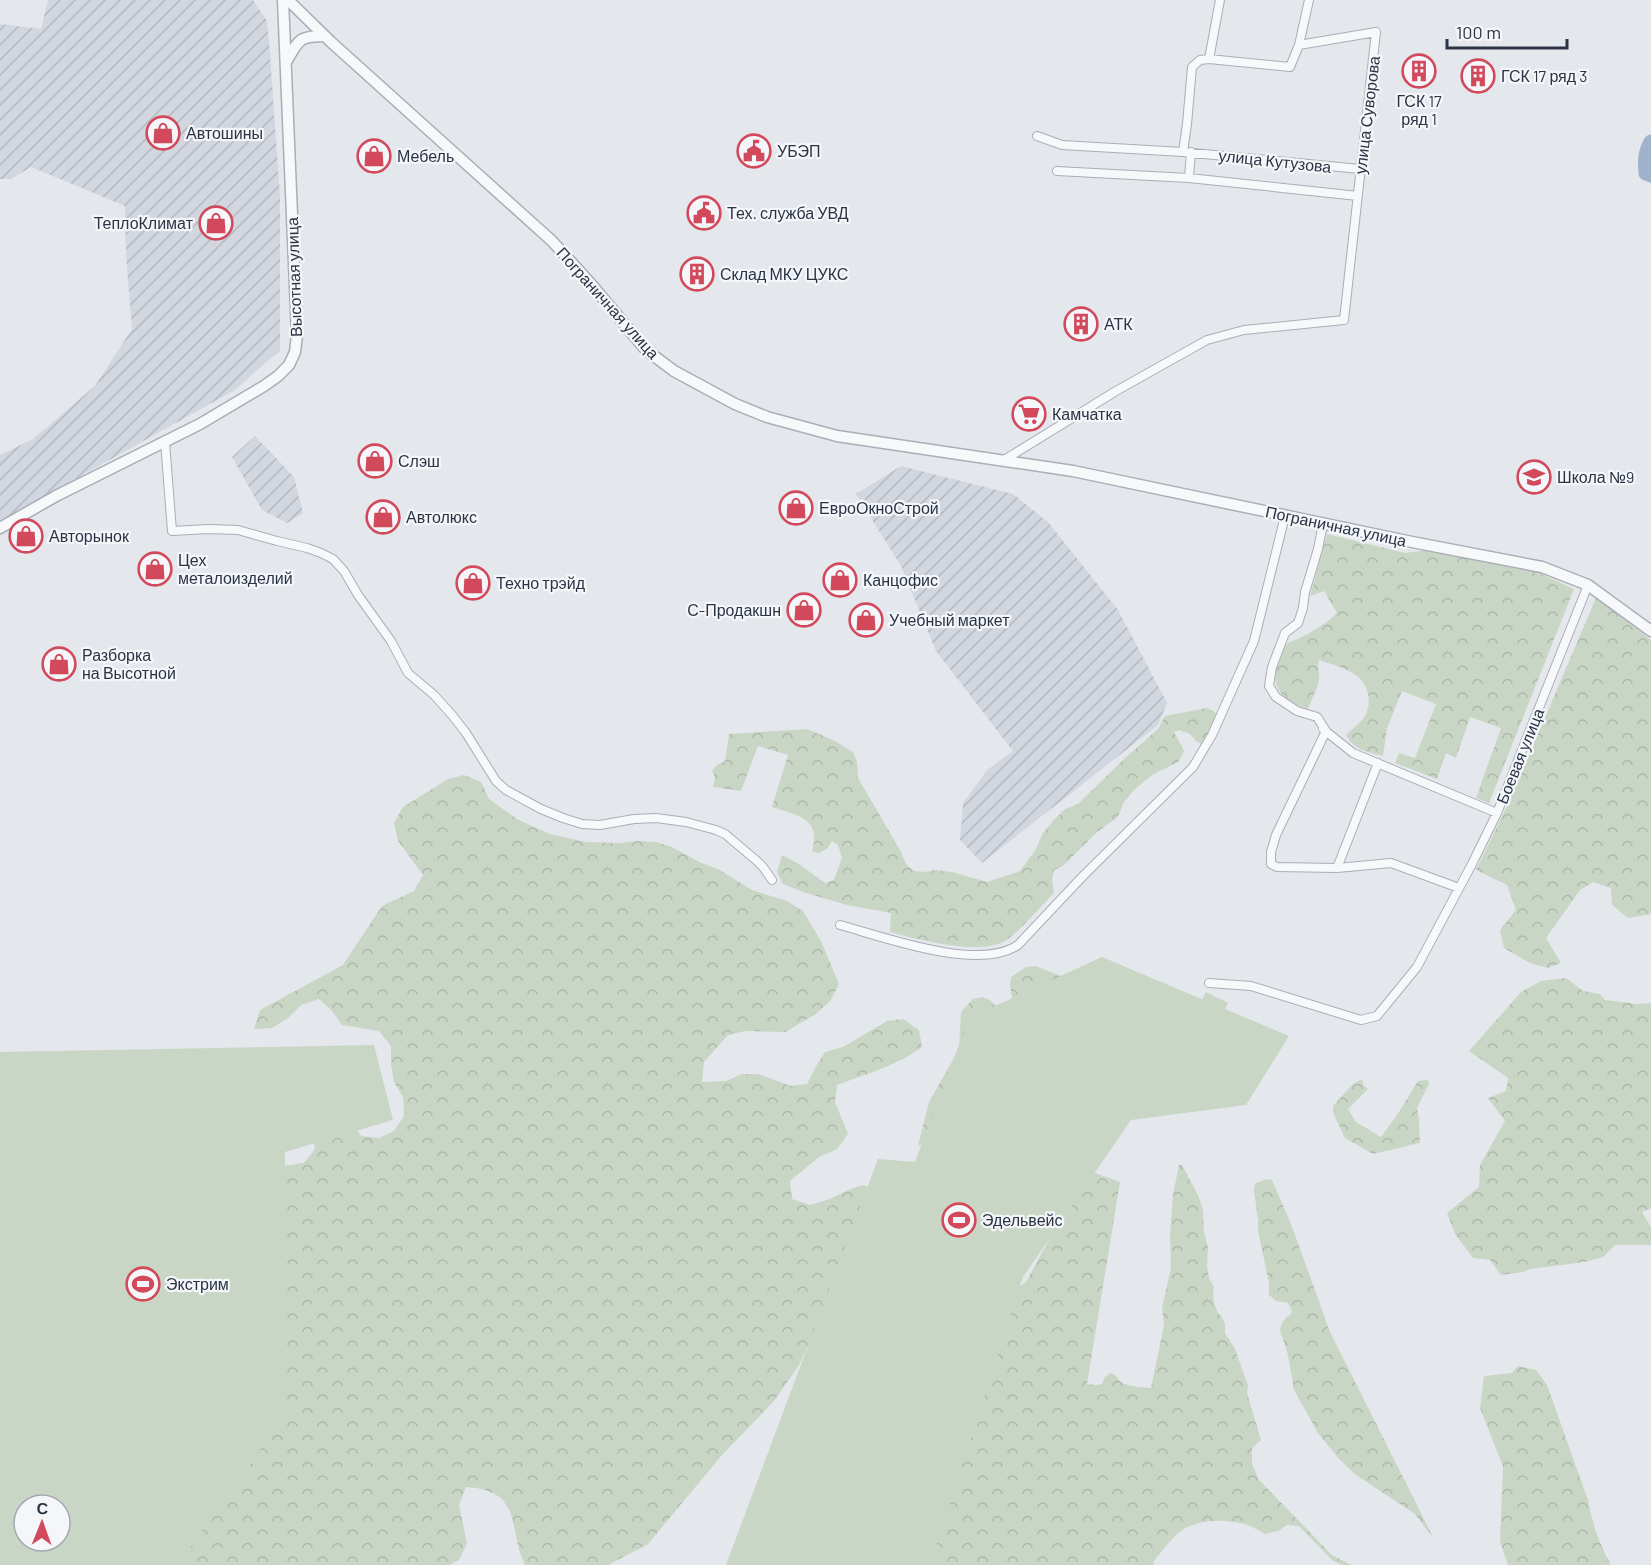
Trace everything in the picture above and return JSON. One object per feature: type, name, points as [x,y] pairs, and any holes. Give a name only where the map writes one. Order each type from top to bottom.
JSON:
[{"type":"street","name":"Высотная улица","points":[[0,528],[66,490],[231,407],[273,380],[287,367],[294,354],[296,308],[282,0]]},
{"type":"street","name":"Пограничная улица","points":[[288,0],[547,236],[654,357],[674,371],[735,404],[802,428],[856,440],[1004,459],[1073,471],[1542,567],[1588,585],[1651,631]]},
{"type":"street","points":[[1209,59],[1220,0]]},
{"type":"street","points":[[1189,178],[1187,124],[1192,67],[1200,60],[1209,59],[1290,67],[1299,45],[1309,0]]},
{"type":"street","name":"улица Суворова","points":[[1004,459],[1116,391],[1207,340],[1244,330],[1344,320],[1376,32],[1299,45]]},
{"type":"street","points":[[286,62],[302,38],[325,36]]},
{"type":"street","name":"улица Кутузова","points":[[1037,136],[1065,145],[1187,152],[1360,169]]},
{"type":"street","name":"улица Кутузова","points":[[1057,171],[1189,178],[1358,196]]},
{"type":"street","points":[[165,442],[172,531],[238,530],[307,548],[333,559],[344,571],[385,632],[408,673],[434,695],[452,715],[466,733],[496,782],[506,790],[549,812],[582,824],[600,825],[656,818],[686,822],[716,830],[725,834],[757,861],[772,880]]},
{"type":"street","points":[[840,925],[957,954],[997,954],[1011,950],[1018,945],[1192,767],[1212,735],[1254,641],[1285,516]]},
{"type":"street","name":"Боевая улица","points":[[1323,524],[1305,591],[1303,608],[1298,622],[1286,633],[1272,667],[1269,686],[1276,697],[1297,711],[1317,717],[1324,730],[1353,753],[1497,813],[1588,585]]},
{"type":"street","points":[[1324,730],[1276,835],[1271,852],[1271,864],[1278,867],[1337,868],[1391,863],[1460,888]]},
{"type":"street","points":[[1337,868],[1378,764]]},
{"type":"street","points":[[1209,983],[1251,986],[1361,1020],[1377,1016],[1417,967],[1497,813]]},
{"type":"shaded area","points":[[48,0],[253,0],[267,21],[280,197],[280,350],[235,390],[0,521],[0,455],[33,439],[95,386],[132,329],[125,206],[31,167],[11,179],[0,179],[0,24],[41,29]]},
{"type":"shaded area","points":[[255,436],[294,477],[303,513],[287,523],[262,510],[232,457]]},
{"type":"shaded area","points":[[901,466],[1013,494],[1048,522],[1118,610],[1167,703],[1158,725],[982,863],[960,840],[963,803],[987,770],[1013,751],[936,651],[901,566],[856,494]]},
{"type":"green space","points":[[1327,534],[1405,553],[1429,550],[1539,573],[1574,589],[1489,803],[1476,798],[1501,728],[1470,717],[1456,758],[1446,753],[1437,779],[1395,763],[1399,753],[1415,758],[1436,704],[1402,691],[1387,728],[1383,756],[1357,747],[1346,735],[1363,719],[1369,701],[1366,688],[1354,674],[1319,660],[1319,680],[1308,709],[1291,701],[1279,690],[1276,684],[1276,667],[1285,646],[1319,628],[1337,613],[1324,591],[1310,596]]},
{"type":"green space","points":[[1596,598],[1651,640],[1651,914],[1628,918],[1612,905],[1611,888],[1593,882],[1580,890],[1546,938],[1561,963],[1548,968],[1530,963],[1504,948],[1500,930],[1516,910],[1507,885],[1476,870],[1509,802]]},
{"type":"green space","points":[[1207,708],[1215,712],[1216,719],[1203,744],[1197,742],[1190,734],[1179,730],[1174,732],[1184,751],[1178,762],[1152,775],[1134,790],[1124,802],[1118,817],[1097,832],[1063,866],[1054,870],[1052,879],[1054,893],[1020,929],[1008,939],[983,947],[950,945],[890,932],[891,913],[847,905],[783,884],[777,872],[782,855],[825,883],[834,880],[842,858],[838,845],[832,841],[828,848],[819,853],[812,851],[814,840],[810,825],[798,816],[772,807],[788,755],[758,746],[741,791],[713,787],[715,777],[712,771],[725,761],[729,734],[807,729],[853,752],[857,762],[858,778],[906,864],[914,871],[952,872],[987,882],[1020,871],[1053,821],[1065,809],[1078,804],[1158,729],[1165,716]]},
{"type":"green space","points":[[464,775],[481,782],[489,799],[517,819],[550,834],[585,842],[656,842],[672,847],[701,863],[718,869],[752,890],[787,901],[803,911],[821,941],[839,984],[831,1000],[816,1014],[785,1032],[745,1031],[728,1035],[704,1062],[702,1082],[726,1081],[742,1074],[758,1074],[791,1086],[807,1084],[825,1052],[843,1047],[887,1021],[903,1019],[919,1030],[922,1047],[891,1064],[837,1085],[835,1102],[848,1134],[837,1149],[819,1157],[790,1181],[792,1199],[810,1205],[862,1185],[880,1190],[799,1365],[774,1401],[722,1455],[648,1544],[608,1565],[525,1565],[505,1503],[484,1490],[466,1487],[459,1505],[467,1543],[459,1560],[449,1565],[162,1565],[269,1168],[304,1163],[315,1149],[312,1132],[351,1121],[361,1136],[379,1138],[394,1131],[404,1116],[403,1097],[394,1082],[391,1046],[379,1031],[342,1025],[319,999],[301,1005],[288,1018],[272,1028],[254,1029],[260,1010],[343,965],[382,906],[414,891],[423,875],[398,841],[394,823],[403,807],[448,779]]},
{"type":"green space","name":"Эдельвейс","points":[[1102,957],[1289,1036],[1246,1105],[1131,1120],[1023,1277],[930,1565],[726,1565],[878,1159],[915,1162],[969,1018]]},
{"type":"green space","points":[[1035,966],[1061,976],[927,1145],[918,1145],[929,1102],[959,1049],[961,1012],[973,999],[982,997],[990,1000],[1003,1013],[1013,1003],[1011,977],[1026,967]]},
{"type":"green space","points":[[1566,978],[1583,991],[1600,994],[1605,1000],[1638,1004],[1651,1003],[1651,1208],[1642,1212],[1651,1227],[1651,1245],[1615,1245],[1603,1257],[1585,1262],[1501,1275],[1490,1260],[1473,1258],[1455,1234],[1447,1213],[1479,1187],[1480,1165],[1505,1121],[1488,1098],[1506,1091],[1508,1078],[1469,1051],[1521,992],[1541,981]]},
{"type":"green space","points":[[1206,992],[1228,1003],[1207,1043],[1185,1031]]},
{"type":"green space","name":"Экстрим","points":[[374,1045],[393,1120],[285,1152],[285,1415],[178,1565],[0,1565],[0,1052]]},
{"type":"green space","points":[[1362,1079],[1364,1086],[1368,1089],[1348,1109],[1356,1122],[1381,1137],[1418,1081],[1428,1080],[1429,1084],[1417,1108],[1420,1143],[1373,1154],[1345,1138],[1333,1112],[1333,1106],[1353,1084]]},
{"type":"green space","points":[[1179,1165],[1182,1165],[1199,1197],[1208,1247],[1209,1278],[1214,1287],[1214,1303],[1225,1323],[1225,1333],[1235,1349],[1248,1386],[1247,1393],[1261,1440],[1252,1448],[1252,1464],[1259,1480],[1332,1555],[1351,1565],[1342,1565],[1332,1560],[1299,1526],[1287,1525],[1278,1531],[1265,1534],[1248,1525],[1229,1521],[1209,1521],[1182,1530],[1153,1562],[1154,1565],[906,1565],[1016,1289],[1026,1282],[1087,1170],[1120,1182],[1087,1384],[1102,1384],[1110,1373],[1124,1384],[1151,1388],[1164,1325],[1162,1308],[1171,1268],[1170,1234],[1173,1195]]},
{"type":"green space","points":[[1266,1179],[1272,1180],[1291,1224],[1330,1332],[1434,1539],[1415,1514],[1356,1475],[1339,1459],[1318,1433],[1294,1390],[1288,1355],[1280,1330],[1282,1322],[1292,1311],[1288,1303],[1276,1301],[1269,1295],[1269,1283],[1258,1231],[1254,1190],[1255,1184]]},
{"type":"green space","points":[[1518,1366],[1536,1370],[1547,1385],[1588,1500],[1597,1533],[1611,1565],[1508,1565],[1500,1542],[1503,1466],[1480,1408],[1484,1376],[1512,1373]]},
{"type":"waterway","points":[[1651,142],[1646,165],[1646,173],[1651,175]]},
{"type":"place","name":"ГСК 17 ряд 1","points":[[1419,71]]},
{"type":"place","name":"ГСК 17 ряд 3","points":[[1478,76]]},
{"type":"place","name":"Автошины","points":[[163,133]]},
{"type":"place","name":"УБЭП","points":[[754,151]]},
{"type":"place","name":"Мебель","points":[[374,156]]},
{"type":"place","name":"Тех. служба УВД","points":[[704,213]]},
{"type":"place","name":"ТеплоКлимат","points":[[216,223]]},
{"type":"place","name":"Склад МКУ ЦУКС","points":[[697,274]]},
{"type":"place","name":"АТК","points":[[1081,324]]},
{"type":"place","name":"Камчатка","points":[[1029,414]]},
{"type":"place","name":"Слэш","points":[[375,461]]},
{"type":"place","name":"Школа №9","points":[[1534,477]]},
{"type":"place","name":"ЕвроОкноСтрой","points":[[796,508]]},
{"type":"place","name":"Автолюкс","points":[[383,517]]},
{"type":"place","name":"Авторынок","points":[[26,536]]},
{"type":"place","name":"Цех металоизделий","points":[[155,569]]},
{"type":"place","name":"Канцофис","points":[[840,580]]},
{"type":"place","name":"Техно трэйд","points":[[473,583]]},
{"type":"place","name":"С-Продакшн","points":[[804,610]]},
{"type":"place","name":"Учебный маркет","points":[[866,620]]},
{"type":"place","name":"Разборка на Высотной","points":[[59,664]]},
{"type":"place","name":"Эдельвейс","points":[[959,1220]]},
{"type":"place","name":"Экстрим","points":[[143,1284]]}]
